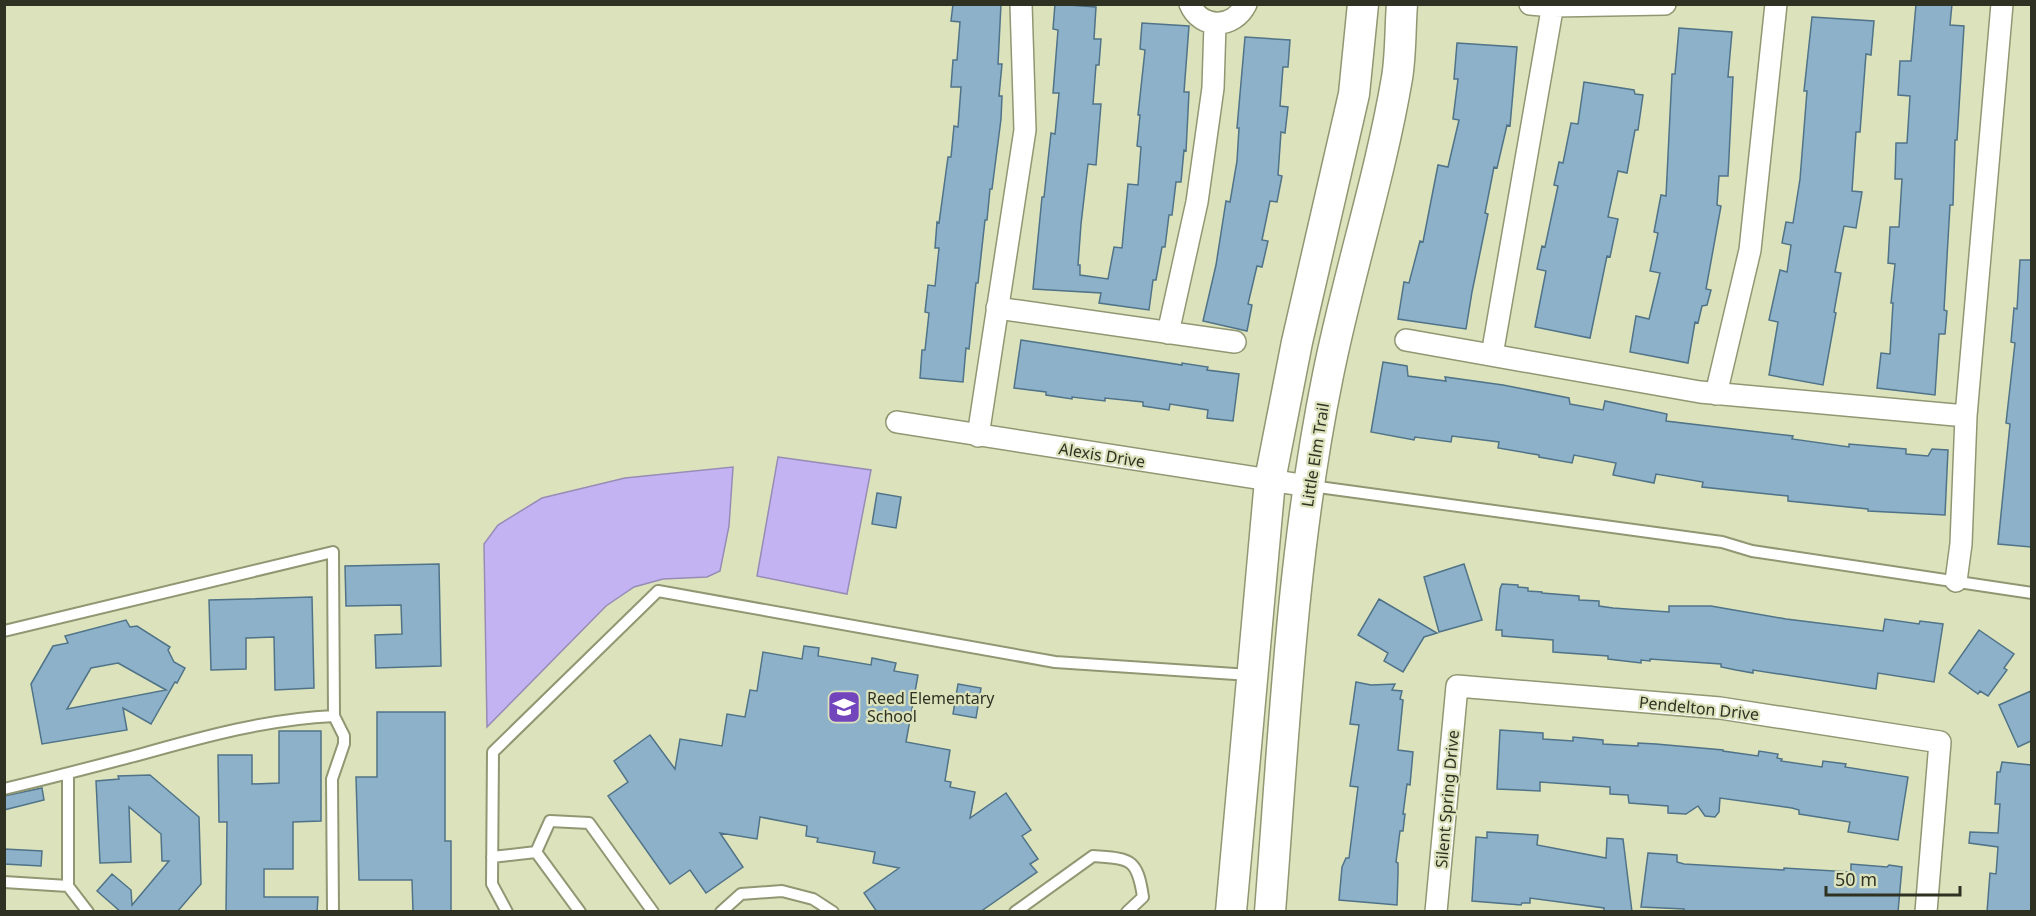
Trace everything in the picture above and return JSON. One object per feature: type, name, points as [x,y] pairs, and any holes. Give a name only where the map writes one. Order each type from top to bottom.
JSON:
[{"type":"street","points":[[978,436],[1025,130],[1021,4]]},
{"type":"street","points":[[1190,4],[1198,17],[1215,24],[1233,20],[1246,4]]},
{"type":"street","points":[[1231,912],[1270,480],[1298,342],[1354,94],[1363,4]]},
{"type":"street","name":"Little Elm Trail","points":[[1270,912],[1294,609],[1308,486],[1328,374],[1380,162],[1397,76],[1402,4]]},
{"type":"street","points":[[1530,4],[1665,4]]},
{"type":"street","points":[[1716,394],[1750,250],[1776,4]]},
{"type":"street","points":[[1956,581],[1961,544],[1966,416],[2002,4]]},
{"type":"street","points":[[1492,355],[1553,5]]},
{"type":"street","points":[[1168,333],[1197,202],[1213,88],[1215,24]]},
{"type":"street","points":[[997,308],[1235,342]]},
{"type":"street","points":[[1406,340],[1716,394],[1966,416]]},
{"type":"street","name":"Alexis Drive","points":[[897,422],[1308,486]]},
{"type":"street","name":"Pendelton Drive","points":[[1457,686],[1720,708],[1940,742],[1926,912]]},
{"type":"street","name":"Silent Spring Drive","points":[[1436,912],[1457,686]]},
{"type":"lane","points":[[1308,486],[1722,542],[1752,551],[2031,593]]},
{"type":"lane","points":[[4,631],[333,552],[334,716],[344,736],[344,744],[332,779],[333,912]]},
{"type":"lane","points":[[507,912],[492,884],[493,752],[658,591],[1055,662],[1251,675]]},
{"type":"lane","points":[[4,789],[218,733],[296,717],[334,716]]},
{"type":"lane","points":[[68,774],[68,886],[88,912]]},
{"type":"lane","points":[[536,852],[550,821],[589,823],[653,912]]},
{"type":"lane","points":[[492,857],[536,852]]},
{"type":"lane","points":[[536,852],[580,912]]},
{"type":"lane","points":[[1015,912],[1093,856],[1124,859],[1139,873],[1143,897],[1127,912]]},
{"type":"lane","points":[[4,882],[68,886]]},
{"type":"lane","points":[[720,912],[741,894],[783,891],[813,899],[833,912]]},
{"type":"shaded area","points":[[778,457],[871,470],[847,594],[757,576]]},
{"type":"shaded area","points":[[733,467],[729,526],[720,571],[707,577],[663,579],[634,587],[606,606],[487,727],[484,544],[498,525],[542,498],[625,478]]},
{"type":"building","points":[[953,4],[1001,4],[998,64],[1002,64],[999,96],[1002,96],[1001,119],[992,189],[990,189],[987,220],[985,220],[978,283],[976,283],[969,349],[966,348],[963,382],[920,378],[922,350],[925,350],[929,313],[925,312],[928,285],[935,286],[939,248],[935,248],[937,222],[939,223],[948,157],[951,157],[954,126],[958,127],[961,87],[951,87],[953,60],[957,60],[960,22],[951,21]]},
{"type":"building","points":[[1055,4],[1096,7],[1094,39],[1101,39],[1093,104],[1101,104],[1096,165],[1088,164],[1078,265],[1080,265],[1080,275],[1108,279],[1114,247],[1122,248],[1128,184],[1138,185],[1141,147],[1137,146],[1140,115],[1138,115],[1145,50],[1140,49],[1142,23],[1189,26],[1184,92],[1189,92],[1186,151],[1184,150],[1181,182],[1176,182],[1165,247],[1162,247],[1156,280],[1153,280],[1149,310],[1099,303],[1101,293],[1033,289],[1042,197],[1044,197],[1051,133],[1055,134],[1059,93],[1053,93],[1058,30],[1053,29]]},
{"type":"building","points":[[1916,4],[1952,4],[1950,25],[1964,26],[1957,140],[1955,140],[1953,205],[1950,205],[1944,310],[1947,311],[1945,334],[1939,334],[1935,395],[1877,388],[1881,353],[1890,354],[1893,303],[1891,303],[1895,264],[1888,263],[1890,227],[1899,227],[1902,179],[1895,179],[1896,143],[1907,143],[1910,96],[1898,95],[1900,61],[1911,61]]},
{"type":"building","points":[[1812,17],[1874,21],[1871,55],[1866,54],[1860,132],[1856,132],[1852,191],[1862,192],[1856,228],[1844,226],[1835,272],[1841,273],[1834,312],[1836,313],[1823,385],[1769,375],[1778,322],[1769,320],[1780,270],[1787,272],[1791,245],[1782,243],[1786,222],[1793,223],[1800,179],[1807,91],[1804,91]]},
{"type":"building","points":[[1679,28],[1732,32],[1728,77],[1733,77],[1728,176],[1719,176],[1717,205],[1721,206],[1706,289],[1711,290],[1707,305],[1702,306],[1698,323],[1695,322],[1688,363],[1630,352],[1636,316],[1649,319],[1660,273],[1650,271],[1658,233],[1654,232],[1661,195],[1666,196],[1672,74],[1675,74]]},
{"type":"building","points":[[1245,37],[1290,40],[1288,67],[1283,67],[1280,106],[1288,107],[1285,133],[1281,132],[1278,175],[1282,176],[1277,202],[1270,201],[1262,240],[1268,241],[1262,267],[1257,266],[1248,304],[1252,305],[1247,331],[1203,321],[1216,265],[1226,201],[1230,202],[1237,161],[1239,128],[1237,128]]},
{"type":"building","points":[[1457,43],[1517,47],[1510,126],[1507,125],[1497,168],[1494,167],[1485,213],[1488,214],[1466,329],[1398,319],[1404,282],[1409,283],[1420,241],[1423,242],[1438,165],[1448,167],[1459,120],[1453,119],[1458,79],[1454,79]]},
{"type":"building","points":[[1584,82],[1634,90],[1635,94],[1643,95],[1638,130],[1635,130],[1627,173],[1618,171],[1608,217],[1618,219],[1610,257],[1607,256],[1590,338],[1535,327],[1546,271],[1537,269],[1542,246],[1545,247],[1558,186],[1554,185],[1559,162],[1563,163],[1571,123],[1578,124]]},
{"type":"building","points":[[2020,260],[2031,260],[2031,547],[1998,544],[2010,424],[2006,423],[2015,343],[2011,342],[2014,308],[2017,309]]},
{"type":"building","points":[[1021,340],[1208,367],[1207,370],[1239,374],[1233,421],[1207,418],[1208,410],[1170,404],[1169,410],[1143,406],[1143,402],[1105,398],[1105,401],[1072,397],[1072,399],[1046,395],[1046,392],[1014,388]]},
{"type":"building","points":[[1383,362],[1407,366],[1408,376],[1446,381],[1445,377],[1503,385],[1569,398],[1570,404],[1603,410],[1605,401],[1667,414],[1666,421],[1793,436],[1792,439],[1849,447],[1849,444],[1906,449],[1906,454],[1928,456],[1932,449],[1948,450],[1945,515],[1868,511],[1868,509],[1788,501],[1788,496],[1702,487],[1703,482],[1656,474],[1654,483],[1613,475],[1616,463],[1574,455],[1572,463],[1498,448],[1499,442],[1452,436],[1451,442],[1415,437],[1414,440],[1371,432]]},
{"type":"building","points":[[877,493],[901,497],[896,528],[872,524]]},
{"type":"building","points":[[439,564],[441,666],[376,668],[375,635],[402,634],[401,605],[346,606],[345,566]]},
{"type":"building","points":[[1464,564],[1482,620],[1439,632],[1424,577]]},
{"type":"building","points":[[1502,584],[1518,585],[1518,587],[1528,588],[1528,591],[1579,596],[1579,600],[1599,601],[1599,606],[1613,608],[1669,612],[1669,606],[1711,606],[1786,619],[1883,631],[1885,619],[1919,624],[1920,621],[1943,624],[1934,682],[1878,673],[1876,689],[1753,670],[1753,673],[1721,667],[1721,664],[1650,659],[1650,661],[1641,660],[1641,663],[1608,659],[1608,656],[1553,652],[1553,640],[1502,636],[1502,630],[1496,630]]},
{"type":"building","points":[[312,597],[314,688],[275,690],[274,637],[246,638],[246,669],[211,670],[209,600]]},
{"type":"building","points":[[1379,599],[1437,633],[1424,637],[1403,672],[1384,661],[1388,653],[1358,635]]},
{"type":"building","points":[[126,620],[130,627],[137,626],[170,647],[168,650],[174,662],[185,668],[151,724],[123,708],[127,730],[42,744],[31,684],[53,646],[68,643],[65,636]],"holes":[[[118,663],[166,690],[67,709],[91,668]]]},
{"type":"building","points":[[1979,630],[2014,654],[2004,668],[2007,670],[1988,696],[1980,691],[1978,694],[1949,673]]},
{"type":"building","name":"Reed Elementary School","points":[[804,646],[819,648],[818,656],[871,665],[872,658],[896,663],[894,671],[918,675],[906,742],[950,750],[945,781],[951,782],[950,787],[975,792],[970,818],[1006,793],[1031,830],[1022,836],[1038,859],[1030,864],[1037,872],[980,912],[877,912],[864,893],[899,868],[873,863],[875,852],[817,842],[818,838],[806,836],[807,826],[760,817],[757,839],[720,833],[743,867],[706,893],[690,870],[670,884],[608,796],[628,782],[614,761],[650,735],[675,769],[680,739],[722,746],[727,714],[745,717],[750,690],[757,691],[763,652],[802,659]]},
{"type":"building","points":[[1356,682],[1371,685],[1395,684],[1392,690],[1402,691],[1398,750],[1413,752],[1410,785],[1407,784],[1403,814],[1405,814],[1403,831],[1400,831],[1396,862],[1398,863],[1397,905],[1339,900],[1342,867],[1346,858],[1349,858],[1358,787],[1350,786],[1359,725],[1350,724]]},
{"type":"building","points":[[958,684],[981,688],[976,718],[953,714]]},
{"type":"building","points":[[2031,691],[2031,741],[2018,747],[1999,705]]},
{"type":"building","points":[[377,712],[445,712],[445,841],[451,841],[451,912],[413,912],[412,880],[359,880],[356,777],[377,777]]},
{"type":"building","points":[[1500,730],[1543,733],[1543,739],[1573,741],[1573,737],[1603,740],[1603,744],[1638,746],[1638,743],[1656,744],[1723,750],[1758,756],[1759,751],[1778,754],[1777,758],[1782,759],[1781,761],[1822,767],[1823,761],[1846,764],[1845,767],[1908,777],[1898,840],[1848,832],[1850,822],[1799,814],[1799,810],[1792,808],[1720,798],[1719,812],[1715,817],[1705,816],[1698,806],[1686,814],[1668,813],[1668,806],[1629,803],[1628,795],[1610,794],[1610,787],[1540,782],[1540,791],[1497,789]]},
{"type":"building","points":[[279,731],[321,731],[321,821],[293,822],[293,869],[264,869],[264,897],[318,897],[317,912],[226,912],[227,822],[219,822],[218,755],[252,755],[252,784],[279,783]]},
{"type":"building","points":[[2002,762],[2031,765],[2031,912],[1987,912],[1990,873],[1996,874],[1998,847],[1969,843],[1970,832],[1998,833],[2000,804],[1995,804],[1997,772],[2000,772]]},
{"type":"building","points":[[150,775],[199,817],[201,884],[177,912],[121,912],[97,891],[112,874],[131,890],[132,905],[169,861],[162,861],[161,834],[129,807],[131,862],[100,863],[96,781],[119,779],[118,776]]},
{"type":"building","points":[[42,788],[44,800],[4,810],[4,796]]},
{"type":"building","points":[[1487,832],[1538,835],[1537,845],[1606,858],[1607,838],[1623,839],[1632,912],[1604,912],[1604,908],[1530,898],[1530,903],[1521,905],[1472,901],[1476,837],[1487,838]]},
{"type":"building","points":[[4,849],[42,851],[41,866],[4,864]]},
{"type":"building","points":[[1648,853],[1677,855],[1677,862],[1684,864],[1784,870],[1784,868],[1851,872],[1851,864],[1902,867],[1898,912],[1684,912],[1684,909],[1641,907]]},
{"type":"place","name":"Reed Elementary School","points":[[844,707]]}]
